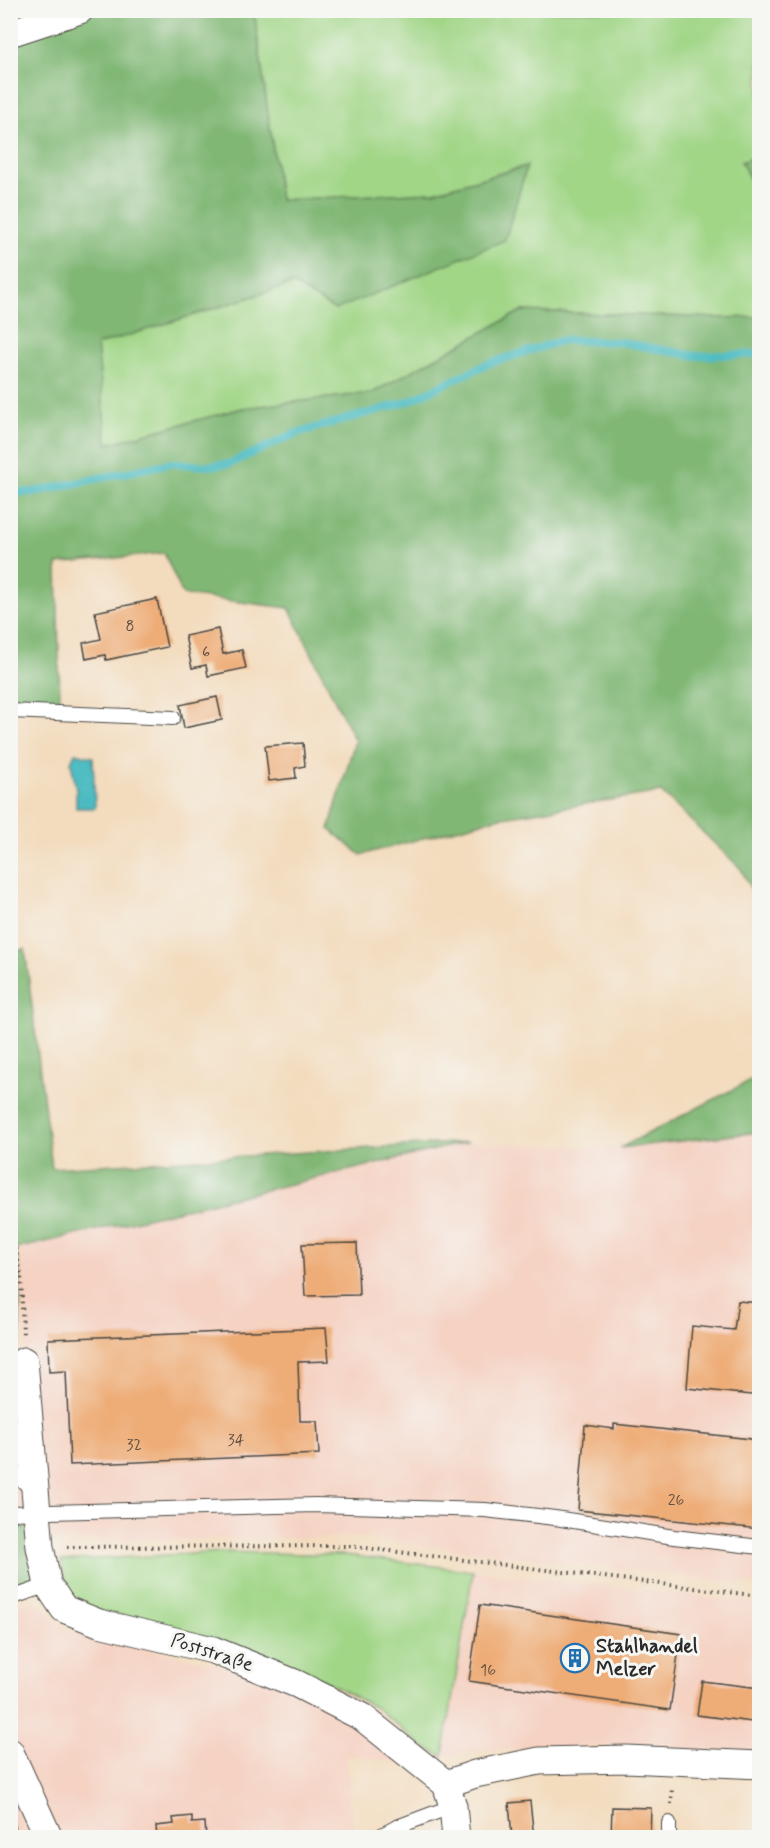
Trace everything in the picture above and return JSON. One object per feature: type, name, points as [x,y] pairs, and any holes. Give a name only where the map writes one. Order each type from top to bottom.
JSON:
[{"type":"street","points":[[10,33],[80,10]]},
{"type":"street","name":"Poststraße","points":[[24,1361],[40,1547],[48,1585],[64,1609],[99,1623],[213,1650],[297,1684],[362,1717],[450,1795]]},
{"type":"street","points":[[10,1752],[49,1838]]},
{"type":"street","points":[[456,1838],[450,1795],[475,1774],[539,1761],[626,1759],[759,1765]]},
{"type":"lane","points":[[10,711],[173,718]]},
{"type":"lane","points":[[10,1468],[36,1502]]},
{"type":"lane","points":[[10,1513],[36,1502],[484,1509],[759,1547]]},
{"type":"lane","points":[[11,1598],[48,1585]]},
{"type":"lane","points":[[376,1838],[450,1795]]},
{"type":"lane","points":[[669,1823],[669,1838]]},
{"type":"path","points":[[10,1225],[21,1274],[24,1361]]},
{"type":"path","points":[[40,1547],[349,1546],[759,1596]]},
{"type":"path","points":[[669,1823],[674,1761]]},
{"type":"shaded area","points":[[759,1132],[759,1585],[354,1537],[47,1541],[25,1360],[20,1248],[468,1142],[620,1148]]},
{"type":"shaded area","points":[[20,1342],[31,1527],[11,1528],[11,1359]]},
{"type":"shaded area","points":[[473,1571],[759,1603],[759,1753],[610,1746],[489,1750],[443,1756]]},
{"type":"shaded area","points":[[36,1601],[66,1630],[298,1683],[406,1763],[346,1755],[355,1837],[11,1838],[11,1609]]},
{"type":"green space","points":[[10,11],[254,11],[280,200],[434,192],[527,166],[505,240],[335,310],[293,284],[97,345],[107,444],[243,408],[372,393],[521,311],[719,318],[759,317],[759,906],[741,869],[661,792],[497,818],[361,855],[329,829],[355,741],[289,608],[183,595],[164,553],[57,564],[60,705],[11,702]]},
{"type":"green space","points":[[254,11],[759,11],[759,155],[742,162],[759,196],[759,317],[719,318],[521,311],[372,393],[243,408],[107,444],[97,345],[293,284],[526,166],[434,192],[280,200]]},
{"type":"green space","points":[[760,155],[759,196],[741,162]]},
{"type":"green space","points":[[25,949],[52,1168],[468,1142],[16,1249],[20,1274],[20,1342],[11,1359],[11,952]]},
{"type":"green space","points":[[759,1076],[759,1132],[620,1148]]},
{"type":"green space","points":[[31,1527],[33,1583],[10,1592],[10,1528]]},
{"type":"green space","points":[[222,1552],[346,1555],[473,1571],[443,1756],[424,1747],[376,1708],[306,1671],[264,1653],[163,1625],[93,1610],[67,1591],[61,1561]]},
{"type":"water","points":[[75,753],[93,757],[95,808],[76,808],[76,789],[71,762]]},
{"type":"building","points":[[157,599],[167,647],[106,660],[105,655],[86,659],[83,643],[101,639],[95,612]]},
{"type":"building","points":[[218,629],[223,654],[242,650],[246,668],[208,676],[206,665],[192,668],[185,636]]},
{"type":"building","points":[[217,697],[222,720],[184,728],[180,705]]},
{"type":"building","points":[[303,743],[305,766],[295,768],[296,778],[269,781],[265,746]]},
{"type":"building","points":[[357,1243],[359,1295],[305,1296],[302,1244]]},
{"type":"building","points":[[738,1301],[760,1303],[760,1396],[687,1388],[692,1326],[734,1330]]},
{"type":"building","points":[[326,1328],[329,1361],[298,1362],[300,1421],[317,1421],[319,1454],[70,1465],[66,1371],[49,1372],[48,1339]]},
{"type":"building","points":[[614,1424],[760,1440],[760,1529],[578,1510],[585,1425],[614,1429]]},
{"type":"building","name":"Stahlhandel Melzer","points":[[480,1605],[681,1634],[670,1710],[469,1681]]},
{"type":"building","points":[[702,1681],[760,1688],[760,1723],[697,1715]]},
{"type":"building","points":[[530,1801],[534,1838],[512,1838],[509,1803]]},
{"type":"building","points":[[612,1807],[651,1808],[650,1838],[611,1838]]},
{"type":"building","points":[[11,1811],[18,1838],[10,1838]]},
{"type":"building","points":[[192,1816],[192,1823],[205,1822],[206,1838],[157,1838],[156,1826],[174,1824],[173,1818]]},
{"type":"waterway","points":[[10,493],[34,492],[171,463],[206,466],[229,464],[297,433],[407,402],[487,364],[564,340],[620,342],[695,356],[760,354]]},
{"type":"place","name":"Stahlhandel Melzer","points":[[575,1658]]}]
